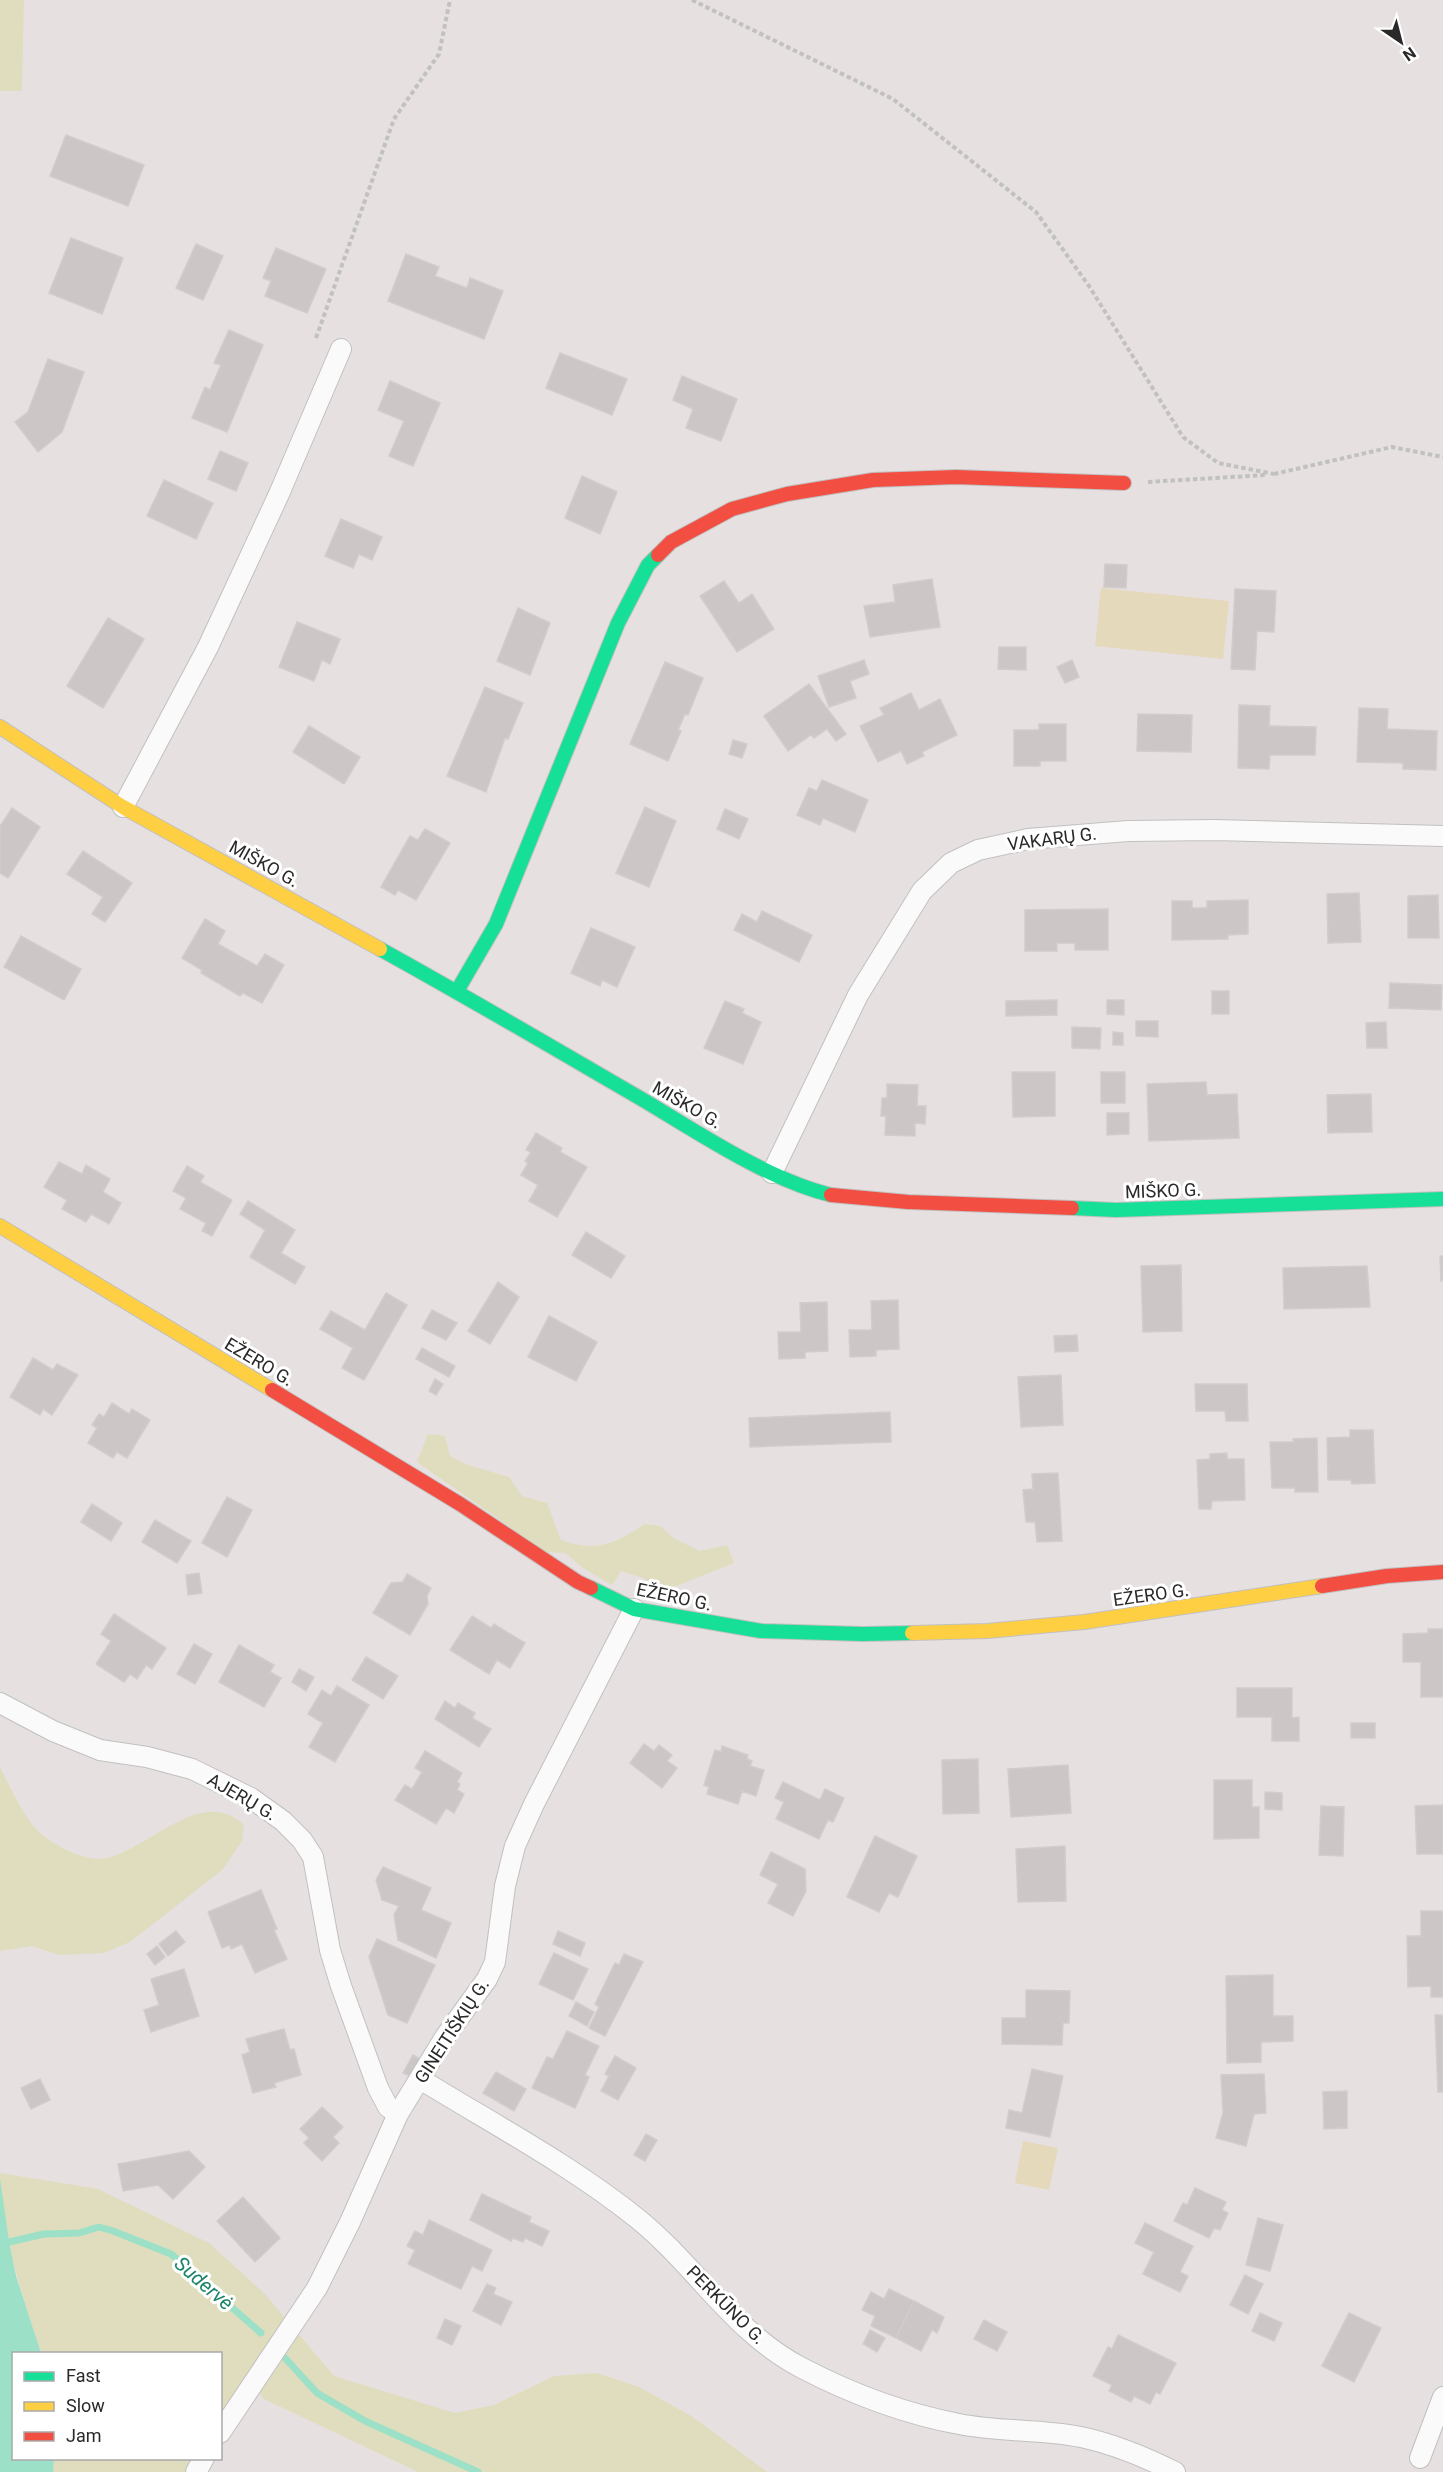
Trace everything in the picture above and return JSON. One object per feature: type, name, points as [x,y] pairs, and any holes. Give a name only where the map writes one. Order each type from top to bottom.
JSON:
[{"type":"street","points":[[123,807],[208,647],[279,494],[341,349]]},
{"type":"street","points":[[457,991],[496,924],[618,623],[648,565],[671,542],[732,510],[787,494],[873,480],[956,477],[1124,483]]},
{"type":"street","name":"MIŠKO G.","points":[[0,727],[123,807],[457,991],[717,1144],[804,1188],[831,1195],[908,1202],[1116,1210],[1443,1199]]},
{"type":"street","name":"VAKARŲ G.","points":[[772,1173],[858,994],[922,891],[951,863],[978,850],[1028,839],[1128,831],[1215,830],[1443,836]]},
{"type":"street","name":"EŽERO G.","points":[[0,1226],[460,1504],[578,1582],[634,1609],[761,1631],[863,1634],[987,1631],[1095,1621],[1387,1576],[1443,1572]]},
{"type":"street","name":"GINEITIŠKIŲ G.","points":[[222,2430],[317,2288],[350,2222],[398,2114],[445,2037],[488,1979],[495,1962],[506,1886],[515,1846],[534,1804],[634,1609]]},
{"type":"street","name":"AJERŲ G.","points":[[0,1703],[52,1731],[100,1750],[147,1757],[192,1769],[251,1798],[290,1827],[313,1857],[330,1950],[341,1986],[378,2088],[388,2107],[398,2114]]},
{"type":"street","name":"PERKŪNO G.","points":[[420,2079],[572,2173],[638,2219],[686,2264],[741,2325],[764,2345],[801,2367],[892,2406],[960,2424],[1081,2437],[1139,2454],[1175,2472]]},
{"type":"street","points":[[1420,2458],[1443,2397]]},
{"type":"path","points":[[316,338],[394,119],[439,54],[450,0]]},
{"type":"path","points":[[692,0],[893,99],[1036,213],[1089,285],[1183,437],[1218,463],[1274,474]]},
{"type":"path","points":[[1124,483],[1274,474],[1392,447],[1443,457]]},
{"type":"shaded area","points":[[0,0],[24,0],[22,91],[0,91]]},
{"type":"shaded area","points":[[1101,588],[1229,601],[1223,659],[1095,646]]},
{"type":"shaded area","points":[[428,1434],[445,1436],[450,1456],[468,1465],[509,1477],[522,1496],[547,1503],[561,1540],[596,1546],[615,1541],[645,1524],[660,1526],[675,1539],[700,1551],[727,1545],[734,1563],[661,1592],[643,1578],[621,1571],[612,1585],[583,1568],[565,1553],[546,1552],[417,1462]]},
{"type":"shaded area","points":[[0,1767],[34,1827],[54,1843],[81,1856],[107,1858],[124,1852],[193,1815],[211,1812],[228,1815],[244,1825],[242,1841],[222,1870],[130,1942],[104,1953],[59,1955],[32,1946],[0,1951]]},
{"type":"shaded area","points":[[1023,2141],[1058,2148],[1049,2190],[1015,2183]]},
{"type":"shaded area","points":[[0,2173],[98,2189],[209,2243],[264,2293],[334,2376],[455,2413],[494,2405],[554,2376],[597,2373],[639,2387],[693,2417],[767,2472],[418,2472],[264,2399],[248,2380],[222,2417],[222,2352],[41,2352],[8,2241]]},
{"type":"shaded area","points":[[0,2178],[16,2276],[41,2352],[12,2352],[12,2460],[54,2460],[53,2472],[0,2472]]},
{"type":"shaded area","points":[[54,2460],[194,2460],[188,2472],[53,2472]]},
{"type":"building","points":[[66,135],[144,165],[128,206],[50,176]]},
{"type":"building","points":[[71,238],[123,258],[102,314],[49,293]]},
{"type":"building","points":[[196,244],[223,256],[203,300],[176,288]]},
{"type":"building","points":[[276,248],[326,269],[307,313],[265,296],[271,281],[263,278]]},
{"type":"building","points":[[406,254],[439,267],[435,276],[467,288],[470,278],[503,291],[484,339],[388,301]]},
{"type":"building","points":[[229,330],[263,345],[227,432],[192,418],[205,387],[210,390],[221,365],[214,363]]},
{"type":"building","points":[[560,353],[627,379],[612,415],[546,388]]},
{"type":"building","points":[[48,359],[84,372],[62,432],[38,452],[15,422],[28,412]]},
{"type":"building","points":[[682,376],[737,399],[721,441],[686,428],[693,409],[673,400]]},
{"type":"building","points":[[390,381],[440,403],[413,466],[389,456],[404,421],[378,410]]},
{"type":"building","points":[[220,451],[248,463],[236,491],[208,479]]},
{"type":"building","points":[[582,476],[617,492],[600,534],[565,518]]},
{"type":"building","points":[[164,480],[213,503],[196,539],[147,516]]},
{"type":"building","points":[[341,519],[382,537],[372,560],[359,554],[353,568],[325,556]]},
{"type":"building","points":[[1105,564],[1127,565],[1126,588],[1104,587]]},
{"type":"building","points":[[932,579],[940,627],[870,637],[864,606],[895,602],[893,585]]},
{"type":"building","points":[[724,581],[739,603],[752,594],[774,629],[737,652],[700,596]]},
{"type":"building","points":[[1235,589],[1276,591],[1274,632],[1257,631],[1255,670],[1231,669]]},
{"type":"building","points":[[518,608],[550,623],[530,675],[497,661]]},
{"type":"building","points":[[108,618],[144,639],[103,708],[67,686]]},
{"type":"building","points":[[297,622],[340,639],[330,664],[322,660],[314,681],[279,667]]},
{"type":"building","points":[[999,647],[1026,647],[1026,670],[998,669]]},
{"type":"building","points":[[864,660],[869,674],[850,681],[856,698],[829,707],[818,676]]},
{"type":"building","points":[[1072,660],[1079,677],[1065,683],[1057,667]]},
{"type":"building","points":[[665,662],[703,678],[688,715],[685,714],[678,730],[681,731],[668,761],[630,744]]},
{"type":"building","points":[[809,684],[846,734],[836,741],[827,729],[814,738],[811,735],[788,751],[764,716]]},
{"type":"building","points":[[485,687],[523,703],[508,739],[505,738],[486,792],[447,776]]},
{"type":"building","points":[[911,693],[919,710],[940,699],[957,735],[922,752],[924,756],[907,764],[901,751],[878,762],[860,726],[884,715],[880,708]]},
{"type":"building","points":[[1239,705],[1270,706],[1269,726],[1316,727],[1315,755],[1270,755],[1269,769],[1238,768]]},
{"type":"building","points":[[1359,708],[1388,709],[1387,729],[1437,731],[1436,770],[1403,769],[1403,763],[1357,762]]},
{"type":"building","points":[[1138,714],[1192,715],[1191,752],[1137,751]]},
{"type":"building","points":[[1039,724],[1066,724],[1066,761],[1040,761],[1040,766],[1014,766],[1014,730],[1039,730]]},
{"type":"building","points":[[309,726],[360,757],[344,784],[293,752]]},
{"type":"building","points":[[733,740],[747,744],[742,758],[729,754]]},
{"type":"building","points":[[822,780],[868,800],[855,832],[823,818],[820,825],[797,815],[809,788],[817,791]]},
{"type":"building","points":[[645,807],[676,821],[649,887],[616,873]]},
{"type":"building","points":[[12,808],[40,827],[8,878],[0,873],[0,826]]},
{"type":"building","points":[[725,809],[748,819],[739,839],[717,829]]},
{"type":"building","points":[[425,829],[450,843],[416,900],[398,890],[395,895],[381,887],[410,836],[418,840]]},
{"type":"building","points":[[83,851],[132,883],[105,922],[92,914],[103,897],[67,874]]},
{"type":"building","points":[[1359,893],[1361,942],[1328,943],[1327,894]]},
{"type":"building","points":[[1438,895],[1439,938],[1408,938],[1408,896]]},
{"type":"building","points":[[1248,900],[1248,934],[1228,935],[1228,939],[1172,940],[1172,901],[1192,901],[1192,908],[1207,908],[1207,901]]},
{"type":"building","points":[[1108,909],[1108,950],[1075,950],[1075,943],[1057,943],[1057,951],[1025,951],[1025,910]]},
{"type":"building","points":[[762,911],[812,935],[799,962],[734,930],[742,914],[757,922]]},
{"type":"building","points":[[205,919],[225,931],[218,944],[257,966],[265,954],[284,965],[262,1003],[243,993],[240,996],[201,973],[202,970],[182,958]]},
{"type":"building","points":[[591,928],[635,947],[617,987],[602,980],[600,986],[571,973]]},
{"type":"building","points":[[21,936],[81,969],[64,1000],[4,967]]},
{"type":"building","points":[[1390,983],[1442,985],[1441,1010],[1389,1008]]},
{"type":"building","points":[[1212,991],[1229,991],[1229,1014],[1212,1014]]},
{"type":"building","points":[[1057,1000],[1057,1015],[1006,1016],[1006,1001]]},
{"type":"building","points":[[1107,1000],[1124,1000],[1124,1015],[1107,1014]]},
{"type":"building","points":[[725,1001],[744,1009],[742,1013],[761,1022],[743,1064],[704,1048]]},
{"type":"building","points":[[1136,1021],[1158,1021],[1158,1037],[1136,1036]]},
{"type":"building","points":[[1386,1022],[1387,1048],[1367,1048],[1366,1023]]},
{"type":"building","points":[[1072,1027],[1101,1028],[1100,1049],[1072,1048]]},
{"type":"building","points":[[1113,1032],[1123,1033],[1123,1045],[1113,1045]]},
{"type":"building","points":[[1012,1072],[1055,1072],[1055,1116],[1013,1117]]},
{"type":"building","points":[[1101,1072],[1125,1072],[1125,1103],[1101,1103]]},
{"type":"building","points":[[1206,1082],[1207,1095],[1237,1094],[1239,1138],[1149,1141],[1147,1084]]},
{"type":"building","points":[[887,1084],[918,1085],[917,1106],[926,1106],[925,1124],[915,1123],[915,1136],[885,1135],[886,1116],[881,1116],[882,1098],[887,1098]]},
{"type":"building","points":[[1371,1094],[1372,1132],[1328,1133],[1327,1095]]},
{"type":"building","points":[[1107,1113],[1129,1113],[1129,1134],[1107,1135]]},
{"type":"building","points":[[536,1133],[562,1148],[560,1152],[587,1167],[557,1217],[529,1201],[538,1185],[521,1175],[528,1163],[525,1161],[531,1152],[526,1150]]},
{"type":"building","points":[[59,1162],[82,1174],[86,1165],[110,1179],[103,1192],[121,1203],[109,1224],[91,1214],[86,1222],[62,1209],[67,1200],[44,1187]]},
{"type":"building","points":[[187,1166],[204,1176],[200,1182],[232,1200],[212,1236],[202,1231],[206,1223],[180,1209],[186,1198],[173,1191]]},
{"type":"building","points":[[248,1201],[295,1230],[281,1253],[305,1267],[295,1284],[250,1257],[265,1230],[240,1214]]},
{"type":"building","points":[[586,1232],[625,1256],[611,1278],[572,1255]]},
{"type":"building","points":[[1440,1256],[1443,1256],[1443,1280],[1441,1281]]},
{"type":"building","points":[[1181,1265],[1182,1331],[1143,1332],[1141,1266]]},
{"type":"building","points":[[1367,1266],[1370,1307],[1284,1309],[1283,1268]]},
{"type":"building","points":[[498,1282],[519,1297],[490,1344],[468,1331]]},
{"type":"building","points":[[386,1293],[407,1305],[364,1380],[342,1368],[353,1348],[320,1329],[331,1311],[365,1330]]},
{"type":"building","points":[[898,1300],[899,1349],[876,1350],[876,1356],[850,1357],[849,1330],[872,1330],[871,1301]]},
{"type":"building","points":[[827,1302],[828,1351],[805,1352],[805,1358],[779,1359],[778,1332],[801,1332],[800,1303]]},
{"type":"building","points":[[432,1310],[457,1323],[446,1340],[422,1328]]},
{"type":"building","points":[[549,1316],[597,1342],[576,1381],[528,1357]]},
{"type":"building","points":[[1077,1335],[1078,1351],[1055,1352],[1054,1336]]},
{"type":"building","points":[[422,1348],[455,1366],[449,1377],[416,1359]]},
{"type":"building","points":[[33,1358],[53,1370],[57,1364],[78,1375],[52,1415],[43,1409],[40,1415],[10,1397]]},
{"type":"building","points":[[1061,1375],[1063,1425],[1021,1427],[1018,1377]]},
{"type":"building","points":[[435,1379],[443,1384],[436,1395],[429,1391]]},
{"type":"building","points":[[1195,1384],[1247,1384],[1248,1421],[1226,1421],[1225,1411],[1196,1411]]},
{"type":"building","points":[[112,1403],[129,1414],[132,1409],[150,1420],[127,1458],[117,1452],[113,1458],[88,1443],[97,1428],[92,1425],[99,1414],[104,1417]]},
{"type":"building","points":[[890,1412],[891,1442],[750,1447],[749,1418]]},
{"type":"building","points":[[1350,1430],[1373,1430],[1375,1483],[1352,1484],[1351,1480],[1328,1480],[1327,1438],[1350,1437]]},
{"type":"building","points":[[1317,1438],[1318,1492],[1295,1492],[1295,1488],[1272,1488],[1270,1442],[1294,1442],[1293,1439]]},
{"type":"building","points":[[1227,1453],[1227,1459],[1244,1459],[1245,1500],[1212,1501],[1211,1509],[1199,1509],[1197,1460],[1210,1459],[1210,1454]]},
{"type":"building","points":[[1058,1473],[1062,1541],[1037,1542],[1035,1522],[1026,1522],[1023,1490],[1033,1489],[1032,1474]]},
{"type":"building","points":[[227,1497],[252,1510],[227,1557],[202,1543]]},
{"type":"building","points":[[92,1504],[122,1523],[111,1541],[81,1522]]},
{"type":"building","points":[[155,1520],[191,1541],[177,1563],[142,1542]]},
{"type":"building","points":[[199,1573],[202,1593],[188,1595],[186,1575]]},
{"type":"building","points":[[407,1574],[431,1588],[427,1596],[428,1604],[410,1635],[373,1613],[391,1583],[403,1582]]},
{"type":"building","points":[[114,1614],[166,1648],[152,1669],[146,1665],[137,1679],[130,1674],[124,1682],[96,1664],[111,1641],[101,1634]]},
{"type":"building","points":[[472,1616],[491,1628],[494,1624],[525,1643],[510,1668],[497,1660],[489,1674],[450,1650]]},
{"type":"building","points":[[1428,1629],[1443,1629],[1443,1697],[1421,1697],[1421,1662],[1403,1662],[1403,1634],[1428,1633]]},
{"type":"building","points":[[194,1644],[212,1654],[195,1684],[177,1674]]},
{"type":"building","points":[[239,1645],[274,1665],[270,1672],[281,1678],[264,1707],[219,1682]]},
{"type":"building","points":[[366,1657],[398,1676],[383,1699],[352,1680]]},
{"type":"building","points":[[299,1669],[314,1677],[306,1691],[292,1682]]},
{"type":"building","points":[[337,1686],[369,1705],[335,1762],[309,1747],[323,1723],[308,1714],[322,1690],[331,1696]]},
{"type":"building","points":[[1237,1688],[1292,1688],[1292,1718],[1299,1717],[1299,1741],[1272,1741],[1272,1717],[1237,1717]]},
{"type":"building","points":[[445,1701],[455,1708],[458,1703],[475,1713],[472,1718],[491,1729],[479,1747],[435,1719]]},
{"type":"building","points":[[1351,1723],[1375,1723],[1375,1738],[1351,1738]]},
{"type":"building","points":[[644,1744],[654,1751],[659,1745],[672,1755],[667,1761],[677,1768],[662,1788],[630,1763]]},
{"type":"building","points":[[722,1746],[748,1755],[747,1759],[752,1761],[750,1766],[764,1770],[756,1796],[742,1791],[738,1804],[707,1794],[709,1787],[704,1785],[715,1750],[721,1752]]},
{"type":"building","points":[[425,1751],[462,1773],[457,1782],[460,1784],[457,1790],[464,1794],[454,1813],[446,1808],[436,1824],[395,1800],[405,1785],[412,1789],[422,1772],[415,1768]]},
{"type":"building","points":[[978,1759],[979,1813],[943,1814],[942,1760]]},
{"type":"building","points":[[1068,1765],[1071,1813],[1011,1817],[1008,1769]]},
{"type":"building","points":[[1214,1780],[1252,1780],[1252,1807],[1259,1807],[1259,1838],[1214,1839]]},
{"type":"building","points":[[783,1782],[820,1800],[825,1789],[844,1798],[833,1822],[828,1820],[819,1839],[776,1819],[784,1802],[775,1798]]},
{"type":"building","points":[[1265,1792],[1282,1793],[1282,1810],[1265,1809]]},
{"type":"building","points":[[1443,1805],[1443,1854],[1417,1854],[1415,1806]]},
{"type":"building","points":[[1321,1806],[1344,1807],[1343,1856],[1319,1855]]},
{"type":"building","points":[[875,1836],[917,1856],[898,1897],[889,1893],[879,1912],[847,1897]]},
{"type":"building","points":[[1065,1846],[1066,1901],[1018,1902],[1016,1849]]},
{"type":"building","points":[[771,1852],[805,1869],[806,1891],[793,1916],[768,1903],[778,1884],[760,1875]]},
{"type":"building","points":[[383,1867],[431,1888],[421,1910],[451,1923],[436,1958],[398,1940],[394,1915],[399,1906],[382,1900],[376,1880]]},
{"type":"building","points":[[261,1890],[277,1929],[274,1930],[287,1959],[255,1973],[242,1944],[231,1949],[230,1945],[222,1948],[208,1912]]},
{"type":"building","points":[[1421,1911],[1443,1911],[1443,1997],[1431,1997],[1431,1986],[1408,1987],[1407,1936],[1421,1936]]},
{"type":"building","points":[[176,1931],[185,1942],[168,1956],[159,1944]]},
{"type":"building","points":[[558,1931],[585,1943],[580,1956],[553,1944]]},
{"type":"building","points":[[377,1939],[435,1965],[407,2023],[388,2015],[369,1957]]},
{"type":"building","points":[[157,1946],[165,1957],[155,1965],[147,1954]]},
{"type":"building","points":[[554,1953],[588,1969],[573,2000],[539,1984]]},
{"type":"building","points":[[624,1954],[643,1962],[605,2036],[589,2028],[599,2007],[595,2004],[615,1963],[619,1965]]},
{"type":"building","points":[[184,1969],[199,2016],[151,2032],[144,2010],[159,2005],[151,1979]]},
{"type":"building","points":[[1273,1975],[1273,2016],[1293,2016],[1293,2041],[1261,2042],[1261,2062],[1227,2063],[1226,1976]]},
{"type":"building","points":[[1026,1990],[1070,1991],[1069,2023],[1063,2023],[1062,2045],[1002,2044],[1002,2018],[1026,2018]]},
{"type":"building","points":[[576,2002],[594,2012],[587,2026],[569,2016]]},
{"type":"building","points":[[1435,2015],[1443,2015],[1443,2092],[1438,2092]]},
{"type":"building","points":[[284,2029],[290,2050],[294,2049],[301,2075],[274,2083],[276,2087],[253,2093],[242,2055],[250,2052],[246,2039]]},
{"type":"building","points":[[567,2031],[599,2046],[585,2075],[589,2077],[575,2108],[532,2088],[547,2057],[553,2059]]},
{"type":"building","points":[[413,2055],[423,2061],[414,2078],[403,2073]]},
{"type":"building","points":[[615,2056],[636,2068],[618,2100],[601,2091],[609,2076],[605,2074]]},
{"type":"building","points":[[1032,2069],[1063,2076],[1050,2137],[1006,2128],[1009,2110],[1022,2113]]},
{"type":"building","points":[[496,2072],[526,2089],[514,2111],[483,2093]]},
{"type":"building","points":[[1264,2074],[1266,2113],[1254,2114],[1246,2146],[1216,2138],[1223,2113],[1221,2075]]},
{"type":"building","points":[[40,2079],[50,2100],[31,2109],[21,2088]]},
{"type":"building","points":[[1347,2091],[1347,2128],[1324,2129],[1323,2092]]},
{"type":"building","points":[[322,2107],[343,2127],[333,2137],[339,2143],[322,2161],[304,2143],[309,2138],[300,2129]]},
{"type":"building","points":[[646,2134],[657,2140],[645,2161],[634,2155]]},
{"type":"building","points":[[189,2151],[205,2167],[173,2199],[158,2185],[123,2191],[118,2164]]},
{"type":"building","points":[[1195,2188],[1226,2202],[1222,2210],[1228,2213],[1220,2230],[1214,2228],[1209,2238],[1174,2221],[1183,2203],[1187,2205]]},
{"type":"building","points":[[482,2194],[531,2217],[529,2222],[549,2231],[542,2246],[525,2238],[523,2242],[513,2238],[511,2241],[470,2220]]},
{"type":"building","points":[[243,2197],[280,2238],[255,2262],[217,2221]]},
{"type":"building","points":[[1258,2218],[1283,2225],[1270,2271],[1246,2265]]},
{"type":"building","points":[[429,2220],[492,2250],[482,2271],[472,2266],[461,2289],[408,2264],[415,2250],[407,2246],[415,2231],[423,2235]]},
{"type":"building","points":[[1145,2223],[1193,2246],[1180,2272],[1188,2276],[1180,2292],[1143,2274],[1154,2252],[1135,2243]]},
{"type":"building","points":[[1245,2275],[1263,2284],[1248,2314],[1230,2305]]},
{"type":"building","points":[[487,2284],[496,2288],[493,2294],[512,2302],[501,2325],[473,2311]]},
{"type":"building","points":[[889,2289],[914,2301],[896,2338],[871,2326],[875,2316],[862,2310],[871,2292],[884,2299]]},
{"type":"building","points":[[914,2301],[944,2317],[937,2333],[932,2330],[921,2351],[896,2338]]},
{"type":"building","points":[[1260,2313],[1282,2323],[1274,2341],[1252,2331]]},
{"type":"building","points":[[1349,2313],[1381,2328],[1354,2382],[1322,2366]]},
{"type":"building","points":[[445,2319],[461,2326],[452,2345],[437,2338]]},
{"type":"building","points":[[984,2320],[1007,2332],[997,2351],[974,2339]]},
{"type":"building","points":[[870,2330],[885,2338],[877,2352],[863,2344]]},
{"type":"building","points":[[1118,2335],[1176,2363],[1160,2394],[1156,2392],[1150,2404],[1134,2396],[1131,2402],[1109,2391],[1112,2385],[1093,2376],[1108,2347],[1112,2349]]},
{"type":"waterway","name":"Sudervė","points":[[0,2242],[44,2234],[79,2233],[99,2227],[113,2231],[171,2254],[261,2333]]},
{"type":"waterway","name":"Sudervė","points":[[285,2358],[317,2393],[365,2421],[478,2472]]},
{"type":"traffic: fast","points":[[457,991],[496,924],[618,623],[648,565],[658,555]]},
{"type":"traffic: fast","points":[[380,949],[513,1024],[735,1155],[784,1179],[831,1195]]},
{"type":"traffic: fast","points":[[1072,1208],[1116,1210],[1443,1199]]},
{"type":"traffic: fast","points":[[591,1588],[634,1609],[761,1631],[912,1633]]},
{"type":"traffic: slow","points":[[0,727],[123,807],[380,949]]},
{"type":"traffic: slow","points":[[0,1226],[272,1390]]},
{"type":"traffic: slow","points":[[912,1633],[987,1631],[1084,1622],[1322,1586]]},
{"type":"traffic: jam","points":[[658,555],[671,542],[732,509],[787,494],[873,480],[956,477],[1124,483]]},
{"type":"traffic: jam","points":[[831,1195],[908,1202],[1072,1208]]},
{"type":"traffic: jam","points":[[272,1390],[460,1504],[578,1582],[591,1588]]},
{"type":"traffic: jam","points":[[1322,1586],[1387,1576],[1443,1572]]}]
